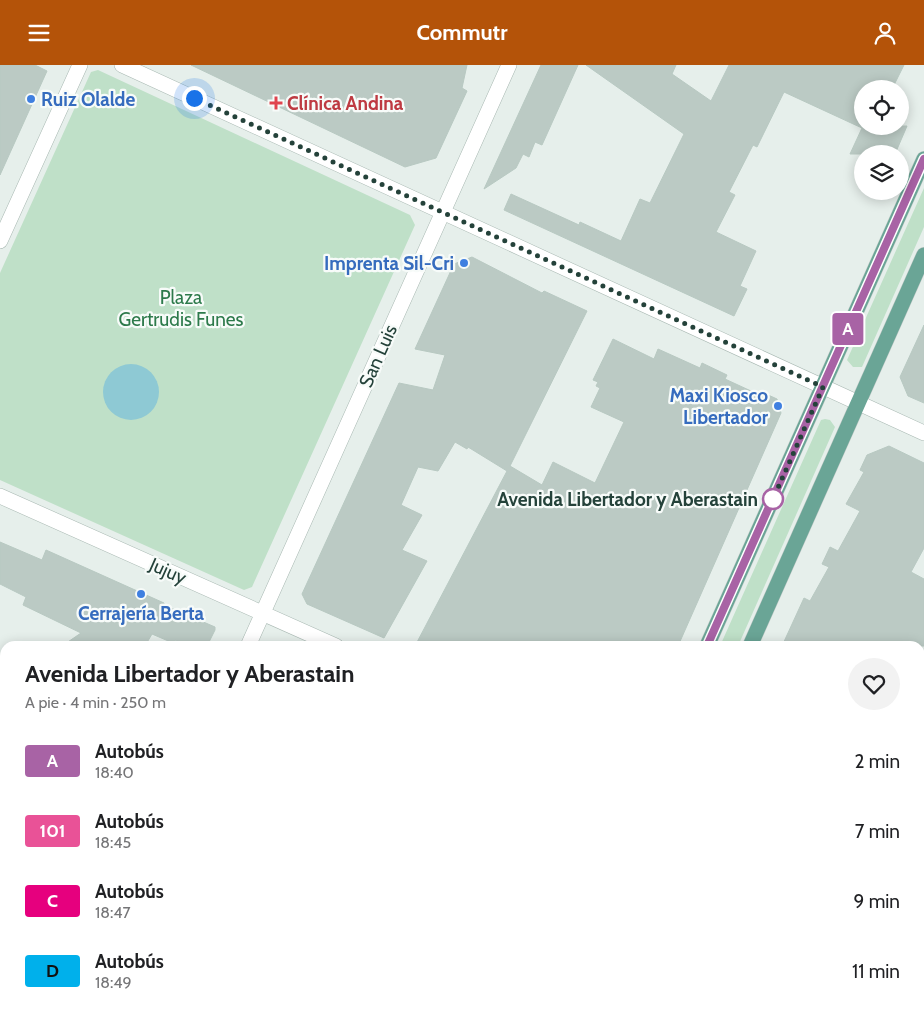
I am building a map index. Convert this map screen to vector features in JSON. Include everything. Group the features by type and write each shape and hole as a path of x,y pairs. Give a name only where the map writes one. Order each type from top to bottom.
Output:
{"main road":[{"path":"709,641 924,159"},
{"path":"752,641 924,255"}],"street":[{"path":"0,241 80,65"},
{"path":"122,65 924,433"},
{"name":"San Luis","path":"250,641 510,65"},
{"name":"Jujuy","path":"0,496 325,641"}],"green space":[{"name":"Plaza Gertrudis Funes","path":"98,70 410,215 415,225 252,587 244,590 0,480 0,273 91,72"},
{"path":"924,188 924,227 862,367 853,367 847,360"},
{"path":"821,420 830,420 835,427 740,641 722,641"}],"water":[{"path":"131,364 142,366 151,372 157,381 159,392 157,403 151,412 142,418 131,420 120,418 111,412 105,403 103,392 105,381 111,372 120,366"}],"building":[{"path":"0,65 35,65 47,71 0,175"},
{"path":"191,65 467,65 462,88 467,91 436,158 405,167"},
{"path":"541,65 578,65 542,145 535,142 529,157 523,154 516,168 484,189"},
{"path":"586,65 676,65 672,74 711,101 729,65 904,65 896,80 854,80 854,124 784,92 757,147 753,145 729,192 735,195 716,232 756,251 740,286 747,289 734,316 504,210 511,194 579,225 580,222 621,241 640,199 650,203 684,134"},
{"path":"859,135 903,135 899,145 854,145"},
{"path":"854,145 854,154 850,154"},
{"path":"472,257 542,293 544,291 587,311 510,466 542,485 553,462 595,483 624,422 591,407 600,388 596,386 598,382 593,380 613,339 654,359 658,349 700,368 702,363 727,375 725,379 764,397 766,394 777,399 781,413 680,641 418,641 507,471 468,447 467,449 455,442 438,471 418,467 401,505 422,515 402,550 427,561 384,638 307,604 302,594 399,383 433,390 445,355 415,349 454,264"},
{"path":"924,325 924,403 908,396 900,377"},
{"path":"889,446 924,463 924,548 911,572 924,579 924,641 784,641 804,598 810,601 829,567 822,564 830,547 838,551 860,511 846,504 864,472 860,470 867,455"},
{"path":"0,542 42,560 46,550 215,627 215,630 210,641 168,641 152,634 148,641 69,641 81,633 23,605 26,597 0,584"}],"bus line":[{"name":"A","path":"709,641 924,159"}],"place":[{"name":"Ruiz Olalde","path":"31,99"},
{"name":"Clínica Andina","path":"276,103"},
{"name":"Imprenta Sil-Cri","path":"464,263"},
{"name":"Maxi Kiosco Libertador","path":"778,406"},
{"name":"Avenida Libertador y Aberastain","path":"773,499"},
{"name":"Cerrajería Berta","path":"141,594"}],"route":[{"path":"194,98 823,387 773,499"}]}
